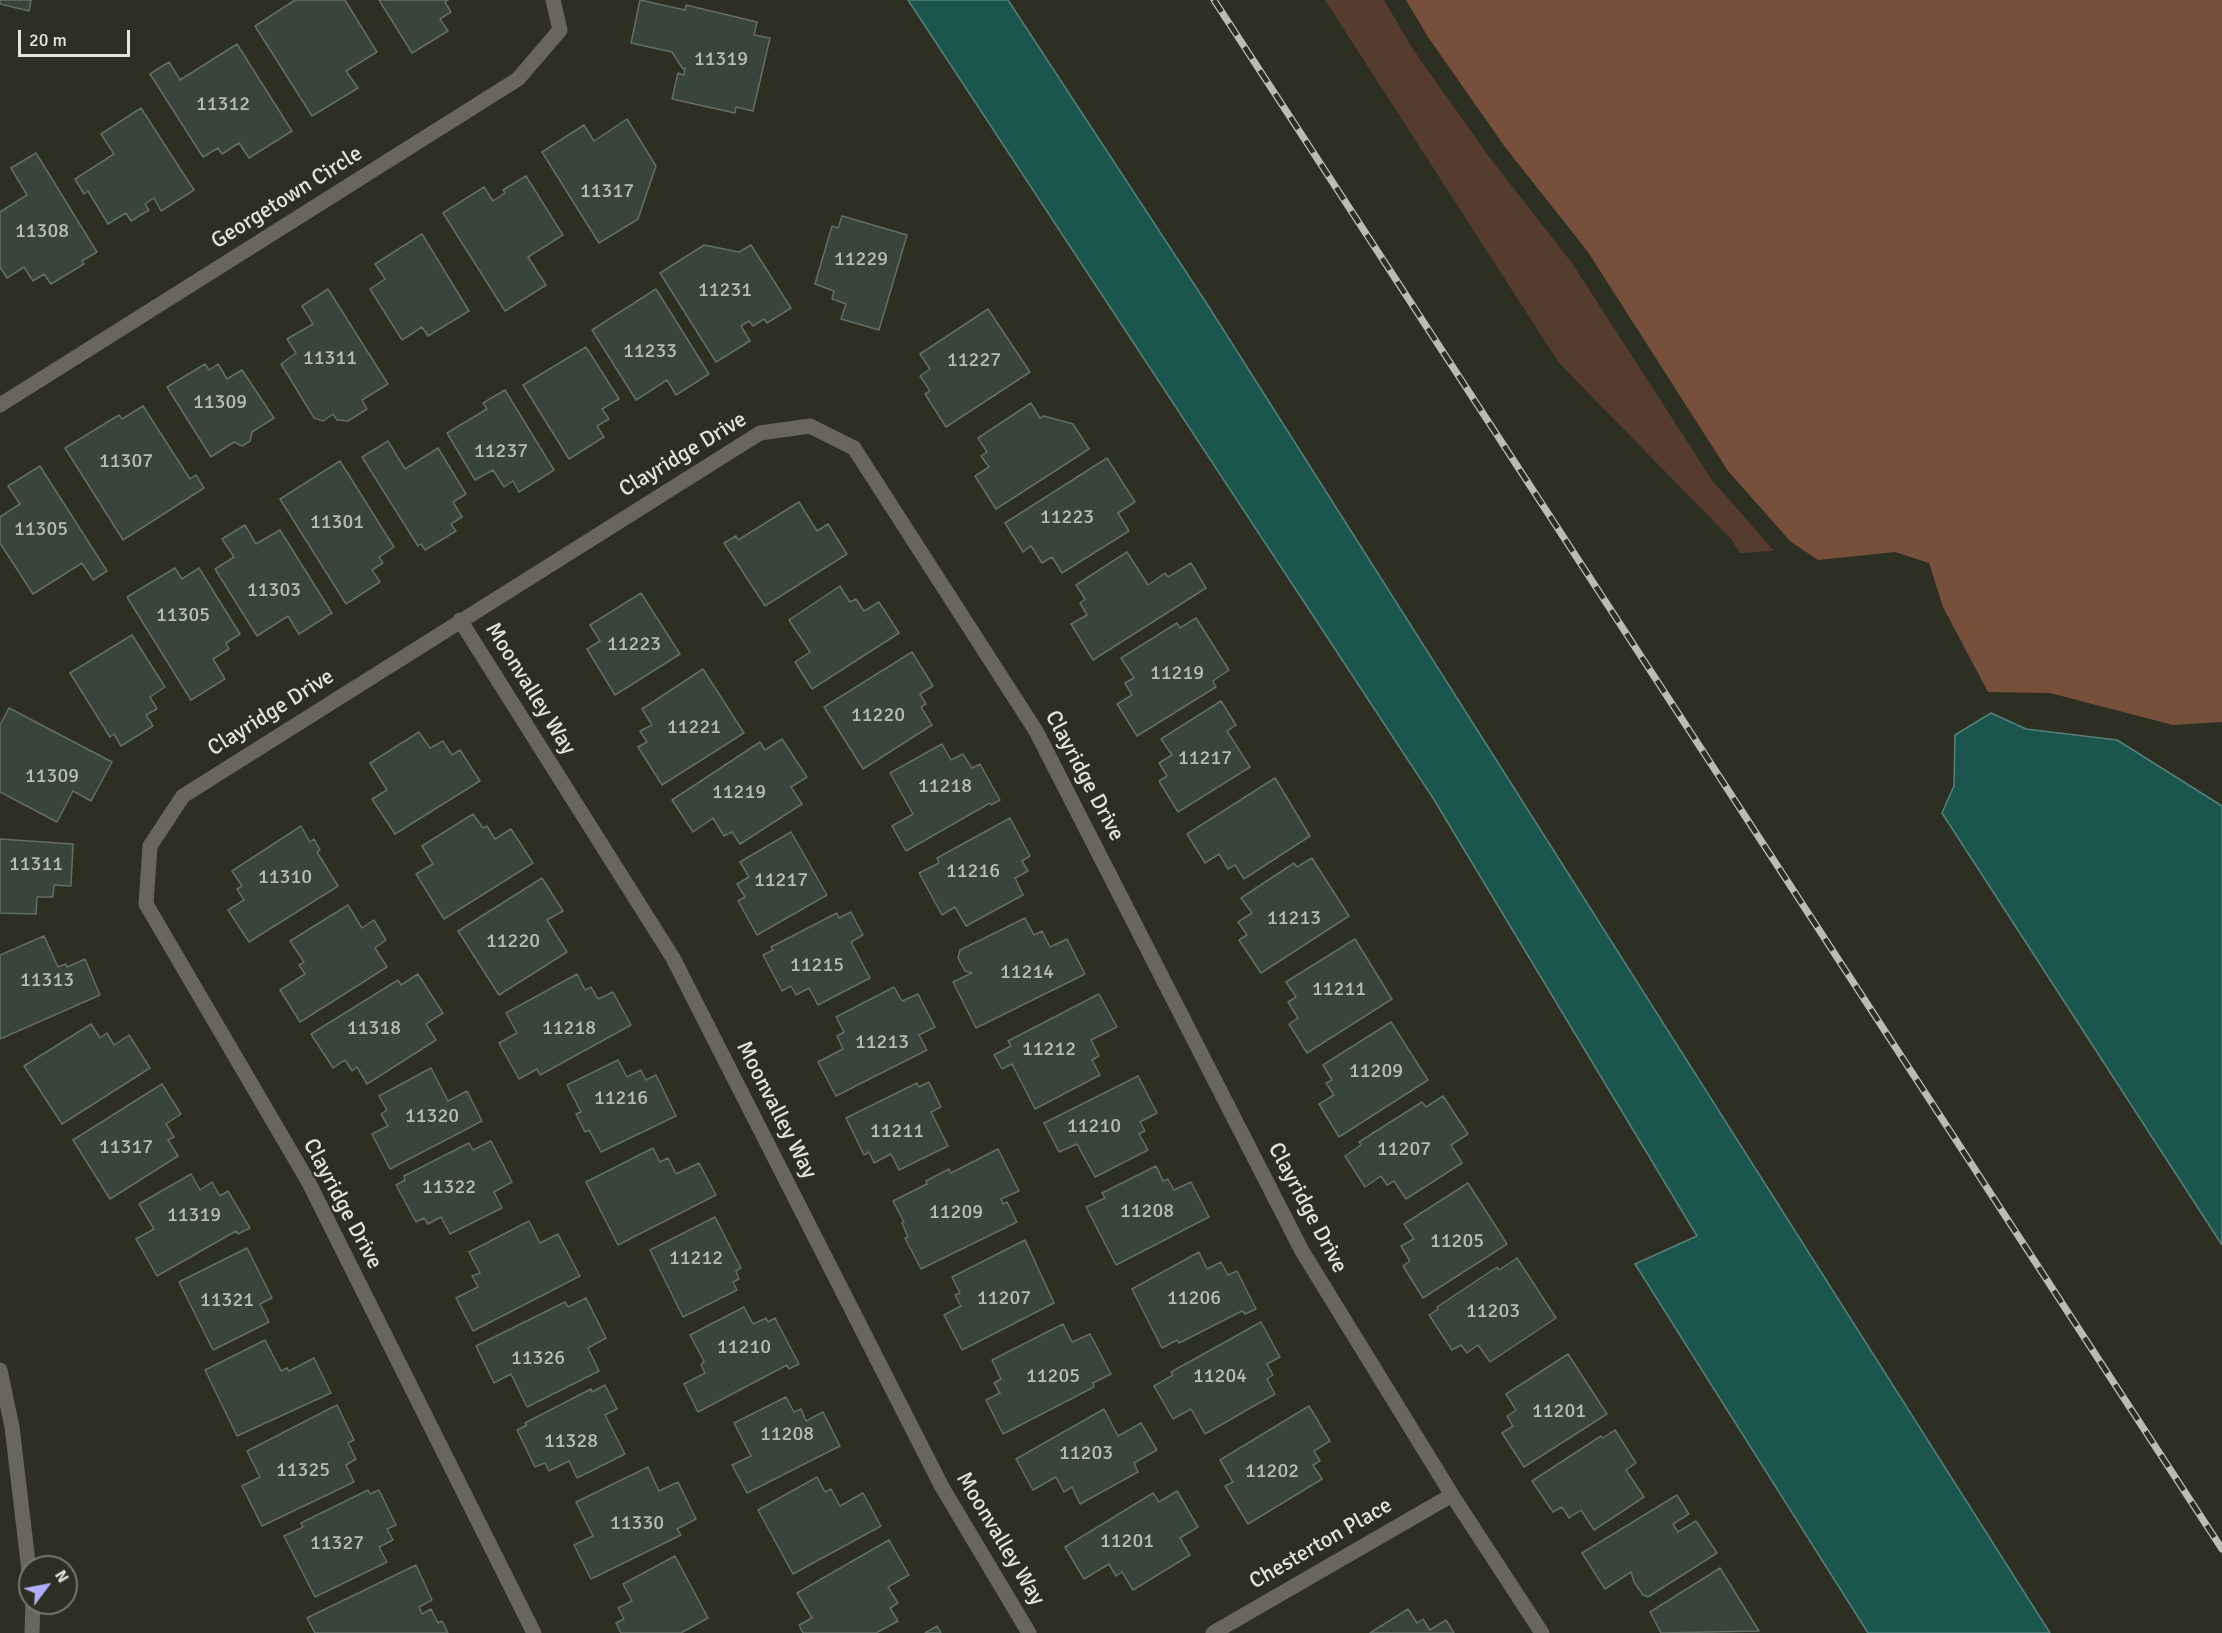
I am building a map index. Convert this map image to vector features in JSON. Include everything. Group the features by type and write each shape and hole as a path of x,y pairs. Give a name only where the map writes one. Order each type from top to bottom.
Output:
{"street":[{"name":"Georgetown Circle","path":"0,405 518,79 560,30 553,0"},
{"name":"Clayridge Drive","path":"534,1633 308,1182 146,904 150,846 183,796 760,433 810,426 854,448 1036,731 1302,1251 1452,1495 1542,1633"},
{"name":"Moonvalley Way","path":"460,620 673,958 942,1487 1029,1633"},
{"path":"0,1370 12,1427 27,1555"},
{"name":"Chesterton Place","path":"1213,1633 1452,1495"},
{"path":"32,1633 33,1615"}],"shaded area":[{"path":"1325,0 1384,0 1412,48 1490,158 1572,263 1712,480 1774,551 1740,553 1731,539 1559,363"},
{"path":"1406,0 2222,0 2222,722 2173,725 2050,693 1988,692 1943,607 1929,563 1895,552 1818,560 1790,541 1728,471 1588,252 1505,147 1428,37"}],"water":[{"path":"908,0 1008,0 1207,304 2050,1633 1868,1633 1635,1264 1697,1236 1433,798"},
{"path":"1991,713 2026,729 2117,740 2222,806 2222,1245 1942,813 1954,786 1955,735"}],"building":[{"path":"0,0 31,0 29,11 0,4"},
{"path":"295,0 345,0 377,52 346,71 358,88 312,116 255,26"},
{"path":"379,0 448,0 445,2 451,12 440,19 448,31 412,53"},
{"path":"640,0 685,10 686,5 757,22 754,35 770,38 753,111 736,107 735,113 672,99 678,73 684,75 685,68 683,69 672,52 631,43"},
{"path":"237,44 292,131 249,158 239,143 222,154 218,148 203,157 150,74 169,62 180,80"},
{"path":"141,108 194,190 161,211 154,198 145,204 149,210 131,221 126,213 108,224 88,191 84,194 75,179 114,154 101,134"},
{"path":"627,119 656,166 638,219 599,243 542,152 584,125 594,141"},
{"path":"36,153 97,252 82,261 84,264 51,284 44,274 33,281 24,267 7,278 0,267 0,212 27,195 11,168"},
{"path":"526,176 563,235 528,257 546,285 505,311 443,213 484,187 493,201 505,193 503,190"},
{"path":"842,216 907,235 879,330 841,319 846,304 832,299 834,291 815,284 832,226 838,228"},
{"path":"422,234 469,311 428,336 422,327 402,340 370,289 385,279 375,264"},
{"path":"704,245 739,252 751,245 791,308 767,323 764,319 753,326 749,321 741,326 750,341 716,362 660,273"},
{"path":"328,289 388,384 362,400 367,409 348,421 337,420 333,414 323,421 314,418 281,364 296,353 287,339 313,324 302,306"},
{"path":"656,289 709,374 676,395 667,380 636,400 592,330"},
{"path":"988,309 1030,372 946,427 925,394 930,391 920,376 930,369 920,354"},
{"path":"586,347 619,399 602,409 609,419 597,426 604,437 569,459 523,385"},
{"path":"205,364 209,370 218,364 227,379 242,370 274,418 252,432 250,441 242,446 234,442 211,457 167,387"},
{"path":"505,390 554,470 519,492 513,481 504,487 493,470 475,480 447,433 487,409 483,403"},
{"path":"1031,403 1040,418 1044,416 1073,424 1089,449 996,509 975,476 989,467 981,456 987,452 978,438"},
{"path":"143,406 190,479 196,475 204,488 123,540 65,448 119,415 122,419"},
{"path":"388,441 405,469 438,448 466,494 453,502 462,517 451,524 456,531 425,550 421,544 418,546 362,457"},
{"path":"1107,458 1135,502 1118,513 1129,531 1062,573 1052,557 1042,563 1031,546 1023,552 1005,523"},
{"path":"340,461 394,547 379,557 383,563 372,570 380,582 346,604 280,499"},
{"path":"40,466 107,571 93,580 82,563 33,594 0,543 0,517 20,504 8,486"},
{"path":"799,502 817,531 828,524 847,554 765,606 724,543 736,536 738,540"},
{"path":"245,525 256,544 280,530 332,613 299,634 288,616 257,636 215,569 234,557 222,539"},
{"path":"1127,552 1148,585 1165,573 1168,577 1191,563 1206,588 1093,660 1071,624 1087,615 1080,603 1085,599 1076,585"},
{"path":"175,568 182,579 199,568 240,634 226,643 229,649 213,659 225,679 191,700 127,597"},
{"path":"840,586 850,602 856,599 864,611 879,602 899,633 812,689 795,662 810,652 789,620"},
{"path":"641,593 680,654 615,695 587,649 600,641 590,625"},
{"path":"1196,618 1229,670 1213,681 1216,687 1137,736 1117,704 1132,695 1125,683 1134,678 1121,658 1177,623 1180,628"},
{"path":"132,635 165,687 150,697 157,709 146,715 153,726 121,746 114,734 110,737 70,673"},
{"path":"912,652 933,686 920,694 926,704 921,707 932,725 863,769 824,707"},
{"path":"703,669 744,733 662,785 638,747 647,742 640,731 652,725 642,709"},
{"path":"1221,701 1236,725 1227,731 1250,767 1178,812 1159,781 1167,776 1159,763 1172,755 1161,739"},
{"path":"9,708 112,762 91,801 73,791 57,822 0,792 0,725"},
{"path":"419,732 430,748 443,741 452,755 460,750 480,781 395,834 372,799 387,790 370,763"},
{"path":"782,739 807,777 791,787 802,804 740,844 732,832 724,836 713,818 693,832 672,800 760,742 765,750"},
{"path":"942,744 951,760 963,754 972,768 980,764 1000,800 991,805 990,803 906,851 892,826 913,814 890,773"},
{"path":"1275,778 1310,836 1244,879 1235,865 1228,869 1219,854 1205,863 1187,834"},
{"path":"473,814 483,828 487,826 495,839 511,829 533,863 444,919 416,874 433,864 422,846"},
{"path":"1010,818 1030,856 1022,861 1028,871 1015,878 1023,895 966,926 955,907 942,915 919,873 939,863 937,858"},
{"path":"301,826 310,842 314,839 320,850 317,852 338,886 249,942 228,910 244,900 237,889 242,886 232,871"},
{"path":"791,832 827,895 757,935 738,901 745,897 737,884 749,877 740,862"},
{"path":"0,839 73,844 71,886 54,885 53,897 37,897 36,914 0,913"},
{"path":"1312,858 1349,916 1261,973 1239,940 1247,935 1238,922 1252,913 1241,898 1294,863 1297,867"},
{"path":"542,878 563,911 547,920 567,952 499,995 458,931"},
{"path":"348,905 362,928 374,920 386,940 375,948 387,967 300,1022 280,990 305,974 299,965 304,962 290,941"},
{"path":"851,912 863,935 851,942 870,978 818,1005 809,988 796,995 791,986 782,991 763,955 773,950 771,947 837,913 839,918"},
{"path":"1025,918 1034,935 1042,931 1050,947 1067,939 1085,974 976,1028 953,982 972,973 965,971 958,958 960,950"},
{"path":"44,936 58,967 66,964 67,967 85,959 100,995 0,1039 0,955"},
{"path":"1355,939 1392,999 1307,1053 1289,1024 1298,1018 1288,1002 1296,997 1286,982"},
{"path":"418,974 443,1013 426,1024 436,1040 367,1084 357,1067 352,1071 345,1060 333,1068 311,1034 398,980 401,985"},
{"path":"577,974 585,990 591,987 598,999 613,992 631,1025 540,1075 537,1069 519,1079 499,1043 517,1033 506,1013"},
{"path":"894,987 902,1001 918,994 935,1027 919,1035 927,1050 836,1096 818,1062 843,1049 837,1036 844,1032 836,1017"},
{"path":"1099,994 1117,1027 1091,1040 1099,1056 1092,1060 1100,1075 1035,1109 1012,1064 1002,1069 994,1055 1011,1046 1008,1041"},
{"path":"1391,1022 1428,1080 1339,1137 1319,1104 1334,1095 1326,1083 1332,1080 1323,1065"},
{"path":"91,1024 100,1038 107,1033 114,1045 129,1035 150,1068 62,1124 24,1066"},
{"path":"618,1060 627,1077 641,1070 646,1080 656,1075 676,1116 601,1152 589,1130 585,1132 576,1114 581,1112 567,1085"},
{"path":"431,1068 448,1101 467,1091 482,1121 390,1169 372,1134 388,1126 381,1114 387,1110 379,1096"},
{"path":"1138,1076 1157,1113 1140,1122 1145,1131 1139,1134 1148,1150 1095,1177 1077,1144 1059,1152 1044,1123"},
{"path":"929,1082 941,1107 931,1112 948,1146 899,1170 891,1154 874,1163 869,1152 864,1155 846,1118 917,1083 919,1087"},
{"path":"162,1084 181,1114 166,1124 174,1137 168,1140 178,1156 110,1199 73,1140"},
{"path":"1443,1096 1468,1134 1451,1145 1462,1163 1406,1199 1394,1181 1387,1185 1381,1176 1365,1187 1345,1156 1361,1145 1359,1142 1422,1102 1426,1107"},
{"path":"491,1141 512,1182 494,1192 502,1208 450,1234 441,1217 428,1224 424,1218 416,1222 396,1185 405,1180 404,1176 469,1143 473,1150"},
{"path":"653,1148 660,1162 668,1158 676,1174 699,1163 716,1195 618,1245 586,1182"},
{"path":"998,1149 1019,1191 1001,1199 1003,1204 1007,1202 1017,1222 921,1269 905,1238 908,1237 902,1223 904,1222 893,1201 927,1184 926,1181 949,1169 951,1173"},
{"path":"1156,1166 1163,1181 1168,1179 1174,1190 1191,1182 1209,1217 1116,1265 1086,1207 1105,1198 1102,1193"},
{"path":"191,1174 200,1190 212,1182 220,1196 228,1191 250,1228 238,1234 236,1231 157,1276 136,1239 154,1229 139,1204"},
{"path":"1468,1183 1507,1244 1423,1298 1403,1266 1410,1261 1401,1246 1414,1239 1404,1224"},
{"path":"715,1217 741,1268 736,1271 739,1279 733,1282 737,1290 683,1317 650,1250"},
{"path":"529,1221 540,1243 558,1234 580,1276 473,1331 456,1298 478,1287 472,1276 480,1273 469,1252"},
{"path":"1025,1240 1054,1303 962,1350 944,1315 961,1306 955,1295 960,1293 952,1277"},
{"path":"247,1248 272,1298 260,1304 269,1322 213,1350 179,1282"},
{"path":"1199,1252 1207,1269 1221,1262 1228,1275 1237,1271 1256,1309 1245,1314 1242,1311 1179,1343 1177,1340 1162,1348 1132,1289"},
{"path":"1517,1258 1556,1318 1490,1362 1478,1345 1467,1353 1461,1345 1452,1350 1429,1315 1438,1309 1437,1307 1497,1267 1499,1270"},
{"path":"586,1298 606,1338 588,1348 599,1371 527,1407 511,1374 494,1383 476,1346 565,1302 568,1307"},
{"path":"744,1307 753,1324 766,1318 768,1322 775,1318 799,1364 789,1369 787,1365 698,1412 684,1384 705,1373 701,1365 704,1361 690,1335"},
{"path":"1261,1322 1280,1357 1267,1364 1273,1375 1267,1379 1275,1394 1205,1434 1191,1409 1173,1419 1154,1386 1173,1375 1171,1372"},
{"path":"1063,1324 1072,1342 1090,1334 1111,1374 1093,1383 1094,1387 1003,1434 986,1400 1000,1393 994,1383 1001,1379 992,1360"},
{"path":"265,1340 281,1371 287,1368 289,1371 314,1358 331,1393 237,1436 205,1370"},
{"path":"1568,1354 1607,1414 1524,1467 1502,1433 1513,1426 1507,1416 1516,1410 1506,1394"},
{"path":"605,1385 617,1409 605,1415 625,1454 577,1478 569,1461 549,1471 545,1463 535,1467 517,1430 527,1425 525,1423 591,1389 592,1392"},
{"path":"786,1397 794,1412 801,1409 806,1421 823,1412 840,1446 747,1493 732,1465 751,1456 734,1423"},
{"path":"337,1405 354,1440 348,1443 356,1459 346,1465 354,1482 262,1526 242,1486 260,1477 247,1451"},
{"path":"1309,1406 1330,1441 1314,1451 1320,1461 1313,1465 1322,1479 1248,1524 1225,1486 1233,1482 1220,1460"},
{"path":"1104,1409 1118,1436 1141,1423 1157,1450 1134,1463 1138,1472 1080,1504 1072,1487 1064,1492 1056,1477 1033,1490 1016,1459"},
{"path":"1615,1430 1636,1463 1626,1470 1644,1497 1594,1530 1581,1510 1569,1518 1562,1507 1553,1512 1532,1481 1601,1436 1603,1438"},
{"path":"648,1467 659,1491 678,1482 696,1519 677,1529 681,1535 591,1579 574,1545 593,1536 576,1502"},
{"path":"817,1477 825,1492 831,1489 840,1506 863,1493 881,1526 793,1574 758,1510"},
{"path":"368,1490 370,1494 379,1490 396,1525 387,1529 393,1540 379,1547 387,1562 315,1597 284,1536 303,1527 301,1523"},
{"path":"1177,1491 1198,1527 1180,1538 1190,1555 1133,1590 1122,1572 1116,1576 1109,1564 1084,1579 1065,1547 1153,1493 1159,1502"},
{"path":"1677,1495 1689,1514 1673,1524 1678,1532 1696,1521 1717,1553 1648,1597 1643,1595 1634,1582 1631,1572 1605,1589 1582,1553"},
{"path":"889,1540 909,1575 888,1587 898,1603 890,1608 898,1621 876,1633 803,1633 799,1625 812,1618 797,1593"},
{"path":"675,1556 708,1618 681,1633 621,1633 616,1623 624,1619 618,1608 632,1601 623,1584"},
{"path":"416,1565 432,1600 419,1607 422,1614 431,1609 438,1623 442,1621 448,1633 315,1633 307,1618"},
{"path":"1720,1568 1759,1631 1661,1633 1650,1612"},
{"path":"1408,1609 1417,1623 1423,1619 1430,1630 1446,1620 1454,1633 1370,1633"},
{"path":"937,1626 941,1633 925,1633"}],"railway":[{"path":"1214,0 2222,1549"}]}
